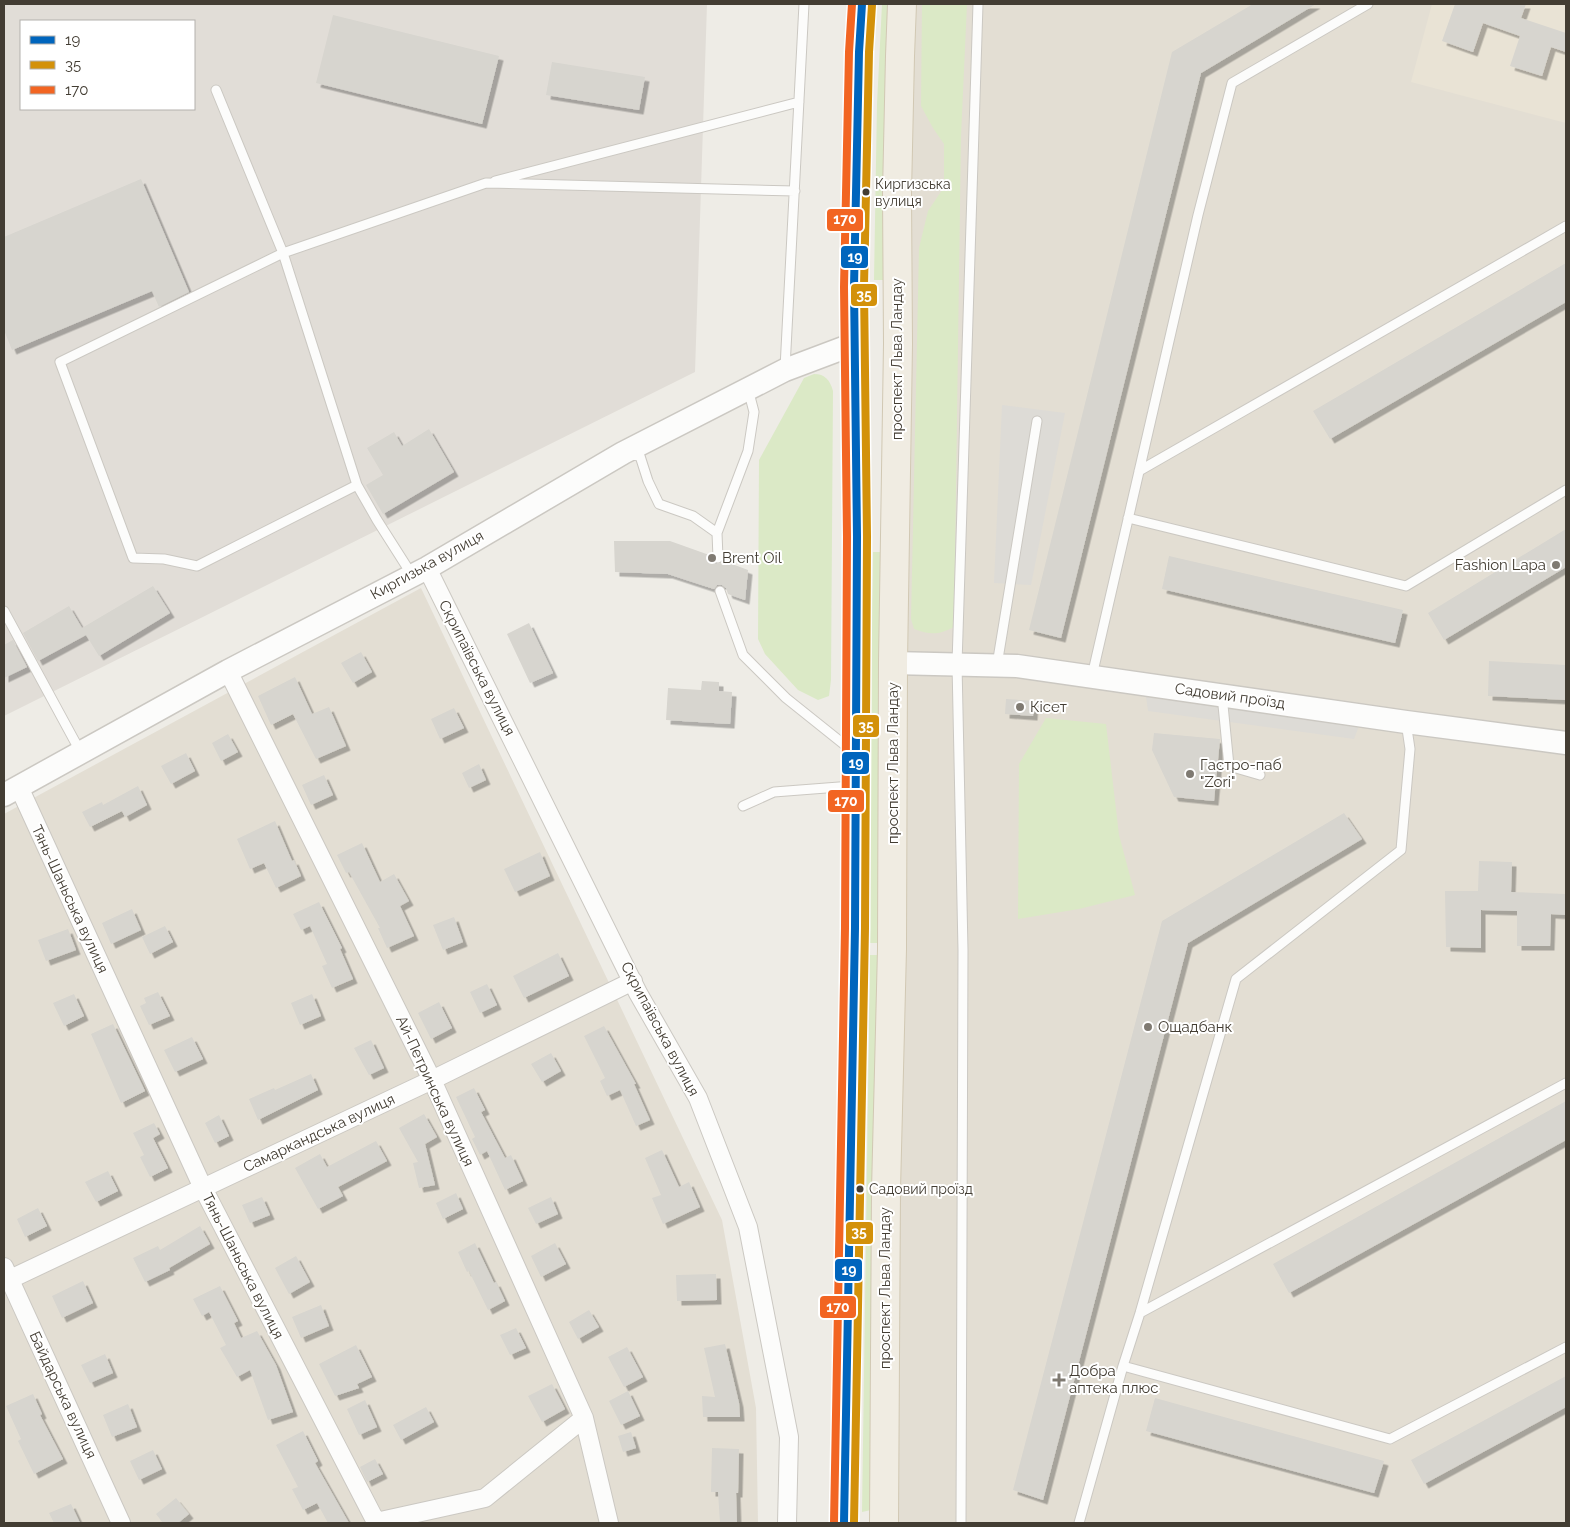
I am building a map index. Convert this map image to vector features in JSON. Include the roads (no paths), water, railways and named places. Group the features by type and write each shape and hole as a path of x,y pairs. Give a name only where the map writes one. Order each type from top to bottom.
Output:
{"main road":[{"path":"844,1523 856,928 854,344 857,127 862,4"},
{"name":"проспект Льва Ландау","path":"884,1523 886,1190 892,949 893,663 898,344 897,193 902,4"},
{"path":"854,344 898,344"},
{"path":"856,536 895,535"}],"street":[{"name":"Киргизька вулиця","path":"11,791 228,671 420,571 623,454 785,370 854,344"},
{"name":"Скрипаївська вулиця","path":"420,571 633,980 698,1098 748,1227 789,1437 787,1523"},
{"name":"Садовий проїзд","path":"893,663 1017,666 1566,743"},
{"name":"Ай-Петринська вулиця","path":"228,671 432,1080 584,1418 610,1523"},
{"name":"Тянь-Шаньська вулиця","path":"11,791 203,1188 376,1522 485,1498 584,1418"},
{"name":"Самаркандська вулиця","path":"6,1276 203,1188 432,1080 633,980"},
{"name":"Байдарська вулиця","path":"6,1276 121,1523"}],"lane":[{"path":"785,370 804,4"},
{"path":"961,1523 963,950 957,664 978,4"},
{"path":"1092,676 1198,215 1232,83 1368,4"},
{"path":"216,90 283,253 357,485 376,520 420,571"},
{"path":"357,485 197,566 164,559 134,558 60,362 283,253 486,183 798,102"},
{"path":"486,183 795,191"},
{"path":"1139,471 1566,226"},
{"path":"718,558 717,533 748,451 754,412 748,388"},
{"path":"996,665 1037,421"},
{"path":"623,454 640,456 648,481 660,504 693,516 717,533"},
{"path":"1128,518 1406,586 1566,490"},
{"path":"720,591 744,655 786,698 856,754"},
{"path":"4,611 80,753"},
{"path":"1222,695 1229,766 1260,775"},
{"path":"1079,1523 1236,979 1401,850 1410,749 1406,722"},
{"path":"743,806 774,792 855,785"},
{"path":"1140,1314 1566,1083"},
{"path":"1123,1366 1390,1439 1566,1347"}],"place":[{"name":"Киргизська вулиця","path":"866,192"},
{"name":"Brent Oil","path":"712,558"},
{"name":"Fashion Lapa","path":"1556,565"},
{"name":"Кісет","path":"1020,707"},
{"name":"Гастро-паб \"Zori\"","path":"1190,774"},
{"name":"Ощадбанк","path":"1148,1027"},
{"name":"Садовий проїзд","path":"860,1189"},
{"name":"Добра аптека плюс","path":"1059,1380"}]}
